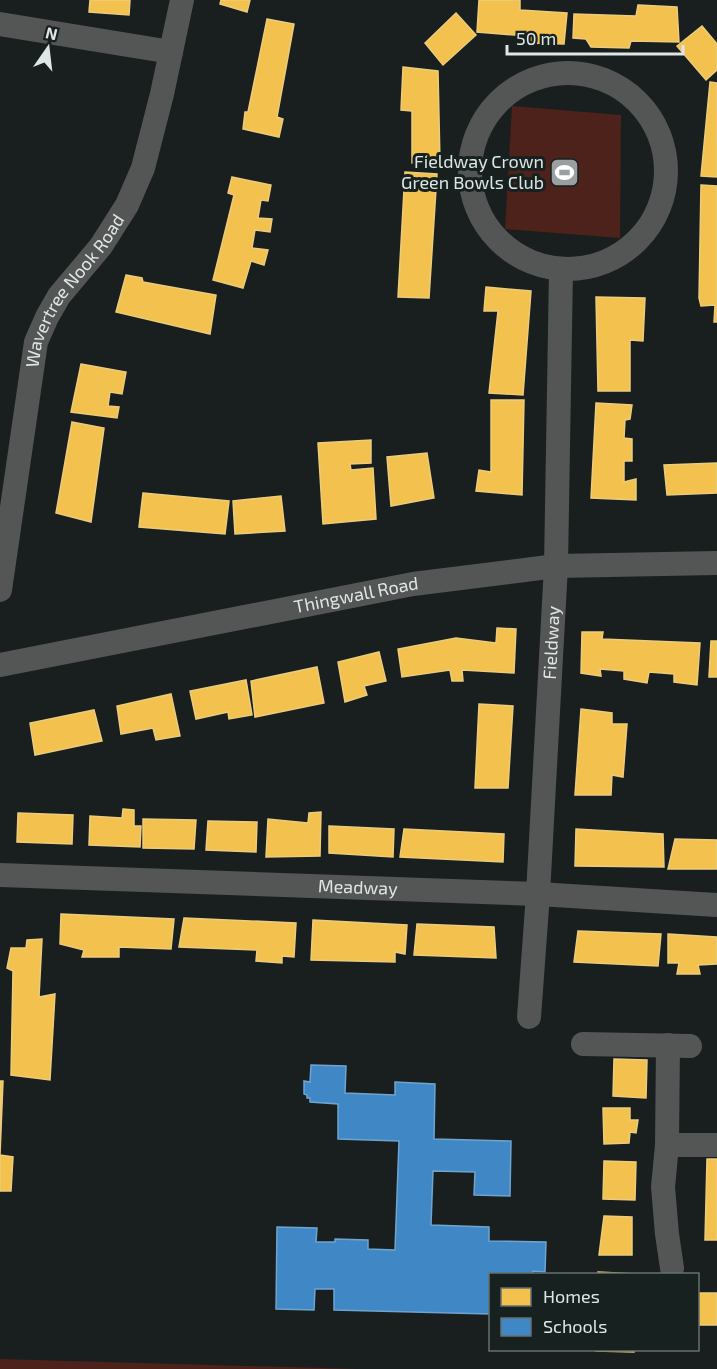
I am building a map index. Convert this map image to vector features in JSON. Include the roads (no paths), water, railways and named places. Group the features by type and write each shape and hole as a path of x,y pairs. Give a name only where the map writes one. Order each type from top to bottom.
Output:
{"street":[{"name":"Wavertree Nook Road","path":"0,590 36,342 59,296 101,246 127,205 143,168 182,0"},
{"path":"0,24 171,52"},
{"path":"568,73 599,78 627,93 635,100 649,115 663,144 666,175 660,206 645,233 621,254 592,266 561,270 528,261 500,243 493,234 480,216 470,184 471,151 484,119 506,94 535,78 568,73"},
{"name":"Fieldway","path":"529,1017 556,566 561,270"},
{"name":"Thingwall Road","path":"0,665 413,584 556,566 717,563"},
{"name":"Meadway","path":"0,875 538,894 717,906"},
{"path":"583,1044 679,1046 663,1186 667,1234 674,1271"},
{"path":"667,1145 717,1145"}],"place":[{"name":"Fieldway Crown Green Bowls Club","path":"565,172"}]}
